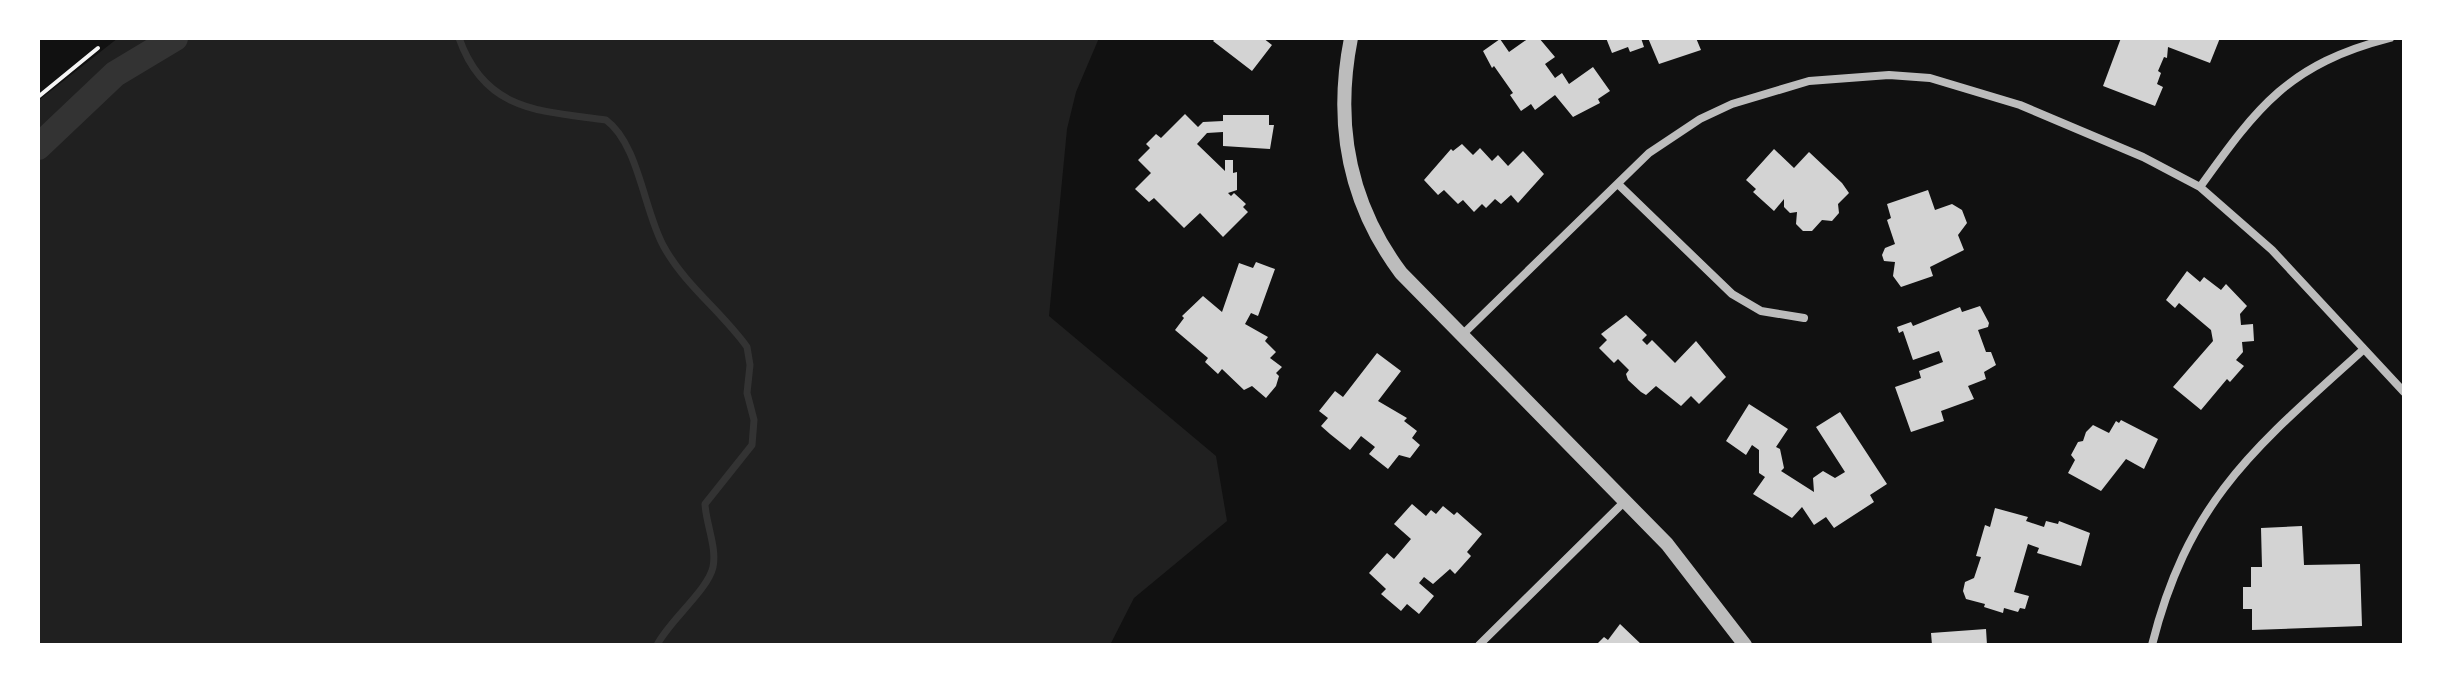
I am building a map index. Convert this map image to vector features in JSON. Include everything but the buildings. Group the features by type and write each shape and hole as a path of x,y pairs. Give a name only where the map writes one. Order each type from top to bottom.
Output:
{"street":[{"path":"1351,38 1343,106 1344,135 1353,182 1383,249 1461,336 1686,565 1745,645"},
{"path":"2200,187 2241,129 2274,93 2325,60 2390,38"},
{"path":"1461,336 1670,137 1732,104 1809,81 1889,75 1930,78 2020,105 2143,157 2200,187 2272,250 2404,392"},
{"path":"1618,184 1732,294 1761,311 1804,318"},
{"path":"2152,645 2178,563 2208,507 2253,450 2364,349"},
{"path":"1479,645 1624,502"}],"path":[{"path":"38,97 98,48"}],"shaded area":[{"path":"118,38 1099,38 1076,92 1067,129 1049,316 1216,456 1227,521 1134,598 1110,645 38,645 38,101"}],"waterway":[{"path":"38,147 115,74 175,38"},
{"path":"459,38 470,62 484,81 500,94 538,110 606,120 617,131 634,162 664,247 682,274 747,347 750,365 747,393 754,420 752,445 705,504 714,552 710,576 657,645"}]}
